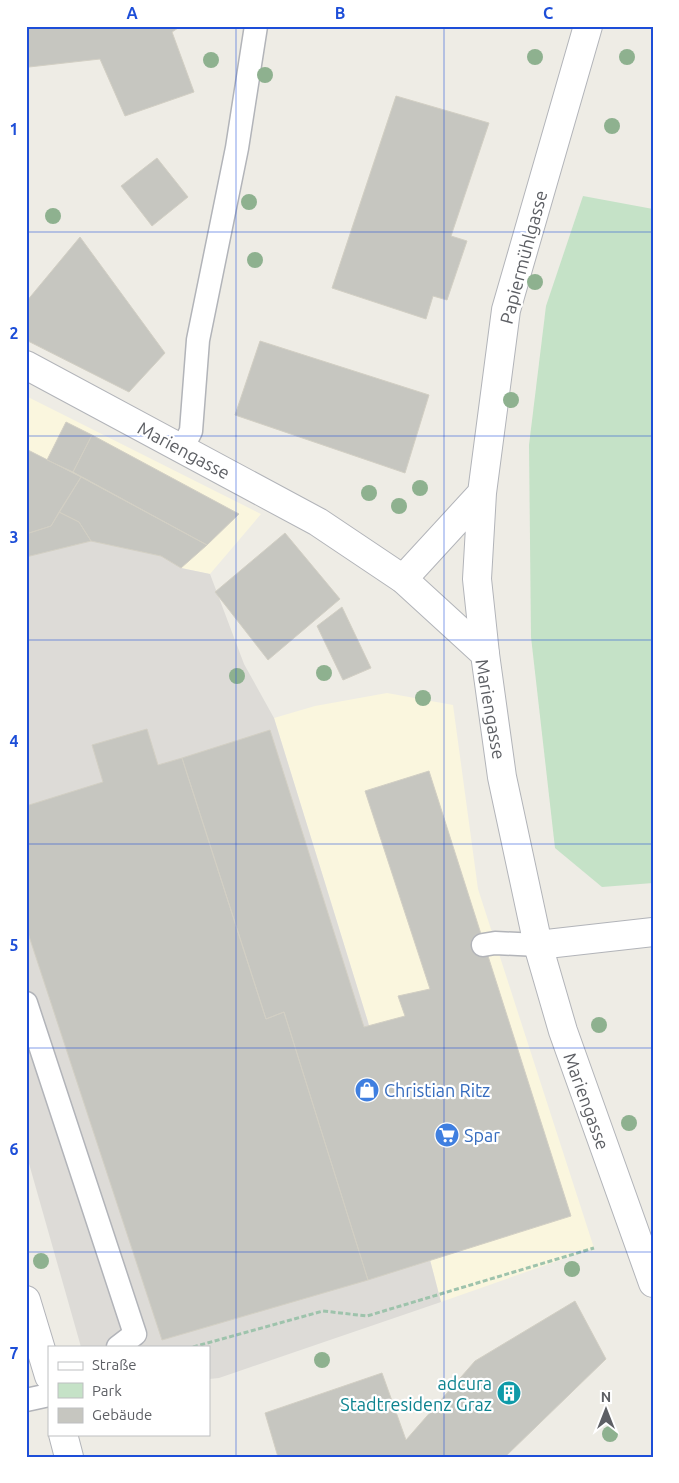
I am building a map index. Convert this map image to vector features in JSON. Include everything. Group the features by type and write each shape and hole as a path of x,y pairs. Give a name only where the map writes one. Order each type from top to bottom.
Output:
{"street":[{"name":"Papiermühlgasse","path":"485,654 477,579 482,493 506,310 588,26"},
{"name":"Mariengasse","path":"26,365 318,522 403,578 485,654 502,777 538,945 563,1031 653,1283"},
{"path":"403,578 482,493"},
{"path":"538,945 653,932"},
{"path":"26,1300 48,1373"},
{"path":"64,1436 69,1457"}],"lane":[{"path":"182,449 191,431 198,340 237,148 256,26"},
{"path":"483,945 495,943 538,945"},
{"path":"26,1003 135,1334 119,1346"},
{"path":"26,1400 48,1395"}],"path":[{"path":"197,1346 323,1312 367,1316 594,1248"}],"shaded area":[{"path":"26,396 261,514 210,574 181,568 50,550 26,557"},
{"path":"91,541 161,556 181,568 210,574 244,664 274,718 368,1022 441,1302 219,1378 210,1379 210,1346 81,1346 26,1153 26,557"},
{"path":"387,693 453,705 478,889 594,1248 441,1302 368,1022 274,718 315,706"}],"green space":[{"path":"583,196 653,209 653,883 602,887 555,848 531,637 529,445 546,306"}],"building":[{"path":"26,26 181,26 172,32 194,92 125,116 100,59 29,67"},
{"path":"396,96 489,123 451,236 467,241 447,300 433,296 426,319 332,288"},
{"path":"157,158 188,197 152,226 121,186"},
{"path":"80,237 165,353 129,392 26,340 26,302"},
{"path":"260,341 429,395 405,473 235,415"},
{"path":"66,422 92,435 73,472 47,460"},
{"path":"92,435 239,514 207,545 73,472"},
{"path":"26,449 81,477 51,526 26,534"},
{"path":"81,477 207,545 181,568 161,556 91,541 79,522 59,512"},
{"path":"59,512 79,522 91,541 26,557 26,534 51,526"},
{"path":"285,533 340,599 268,660 215,592"},
{"path":"342,607 371,668 343,680 317,626"},
{"path":"147,729 158,765 182,758 266,1019 284,1012 368,1280 162,1340 26,927 26,806 103,782 92,745"},
{"path":"270,730 364,1027 405,1016 398,996 430,989 365,791 429,771 571,1216 368,1280 284,1012 266,1019 182,758"},
{"name":"adcura Stadtresidenz Graz","path":"575,1301 606,1359 505,1457 278,1457 265,1413 382,1373 406,1440 475,1361"}],"place":[{"name":"Christian Ritz","path":"367,1090"},
{"name":"Spar","path":"447,1135"},
{"name":"adcura Stadtresidenz Graz","path":"509,1393"}]}
